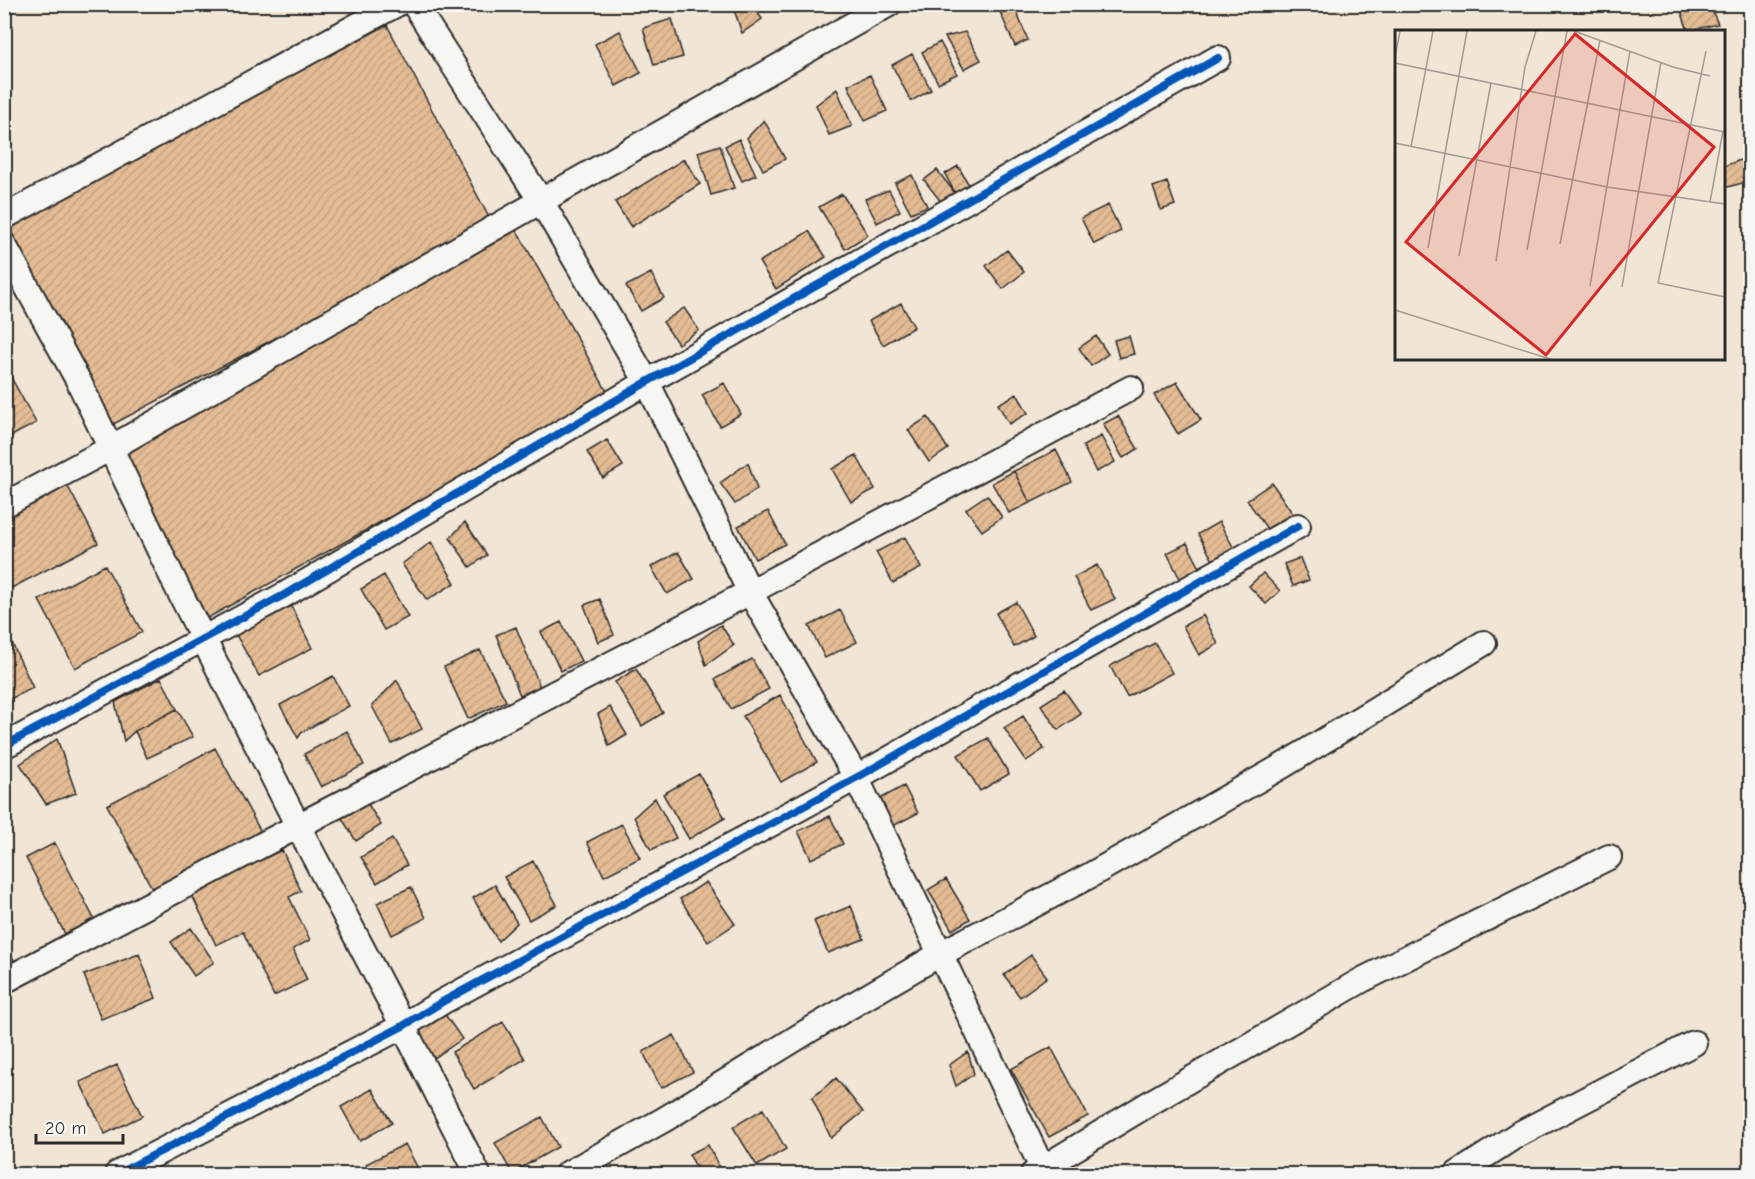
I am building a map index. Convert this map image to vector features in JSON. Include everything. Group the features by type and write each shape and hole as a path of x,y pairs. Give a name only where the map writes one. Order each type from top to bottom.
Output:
{"street":[{"path":"4,217 397,4"},
{"path":"414,4 541,201 647,382 750,592 856,777 1040,1173 1155,1100 1362,981 1609,857"},
{"path":"4,506 111,448 889,4"},
{"path":"4,746 284,595 647,382 1218,58"},
{"path":"4,245 79,382 176,585 478,1174"},
{"path":"4,981 750,592 1131,388"},
{"path":"117,1174 403,1026 442,1002 856,777 1298,526"},
{"path":"567,1174 665,1119 808,1030 940,954 1089,876 1274,771 1484,643"},
{"path":"1457,1174 1517,1135 1694,1043"}],"building":[{"path":"732,4 752,4 762,19 742,33"},
{"path":"1679,4 1709,4 1718,24 1688,30"},
{"path":"1014,6 1028,40 1015,46 1000,12"},
{"path":"672,19 683,57 654,65 643,28"},
{"path":"387,25 492,223 106,428 4,236 4,227"},
{"path":"620,31 641,73 616,86 595,44"},
{"path":"965,32 981,60 964,69 945,37"},
{"path":"940,42 957,74 938,83 922,52"},
{"path":"912,54 931,90 911,101 892,65"},
{"path":"870,75 887,111 865,121 848,85"},
{"path":"837,89 852,126 829,135 816,105"},
{"path":"764,120 785,159 763,170 747,138"},
{"path":"739,139 756,175 742,181 725,146"},
{"path":"720,145 734,188 711,195 698,152"},
{"path":"684,159 700,184 631,227 615,202"},
{"path":"1743,159 1750,172 1750,181 1725,188 1725,166"},
{"path":"958,166 969,185 955,193 945,174"},
{"path":"937,170 955,193 942,203 924,180"},
{"path":"912,175 927,206 911,213 895,183"},
{"path":"1167,182 1175,205 1161,210 1153,187"},
{"path":"889,190 900,211 877,223 865,199"},
{"path":"842,194 868,235 845,249 819,207"},
{"path":"1108,205 1121,231 1094,244 1081,218"},
{"path":"516,229 609,395 204,620 118,451"},
{"path":"809,231 826,257 776,289 759,262"},
{"path":"1007,250 1024,272 1003,289 986,266"},
{"path":"651,273 664,298 641,311 626,286"},
{"path":"901,303 914,327 883,345 869,321"},
{"path":"684,308 699,330 678,344 663,322"},
{"path":"1096,336 1108,354 1091,366 1079,348"},
{"path":"1129,336 1134,354 1119,358 1114,340"},
{"path":"7,370 36,423 4,440 4,372"},
{"path":"1177,382 1201,420 1178,434 1154,395"},
{"path":"724,383 741,414 720,426 702,395"},
{"path":"1017,394 1028,413 1009,424 998,404"},
{"path":"1118,416 1138,449 1123,458 1103,424"},
{"path":"928,417 948,449 929,462 908,430"},
{"path":"1101,436 1115,462 1096,472 1083,446"},
{"path":"607,440 623,466 603,478 587,452"},
{"path":"1056,450 1072,482 1030,503 1014,471"},
{"path":"856,455 875,489 851,502 832,469"},
{"path":"748,463 757,489 735,504 720,483"},
{"path":"1014,471 1030,503 1009,513 992,483"},
{"path":"66,483 98,543 4,592 4,515"},
{"path":"1272,483 1299,523 1274,539 1247,500"},
{"path":"987,495 1002,517 982,531 966,509"},
{"path":"768,511 785,544 755,559 738,526"},
{"path":"465,522 487,555 470,567 450,538"},
{"path":"1219,522 1239,557 1218,569 1198,534"},
{"path":"905,537 921,568 893,583 876,552"},
{"path":"431,542 455,583 427,600 402,564"},
{"path":"1187,543 1203,574 1183,585 1167,553"},
{"path":"678,552 694,579 667,594 651,567"},
{"path":"1300,558 1309,580 1293,586 1284,564"},
{"path":"105,565 142,632 75,668 39,600"},
{"path":"1097,565 1115,599 1091,610 1074,577"},
{"path":"1263,573 1280,591 1266,604 1249,586"},
{"path":"384,575 408,617 384,630 361,589"},
{"path":"600,599 614,635 598,642 584,605"},
{"path":"289,602 312,648 259,676 234,631"},
{"path":"1016,602 1034,636 1014,647 996,613"},
{"path":"840,610 857,642 825,658 809,626"},
{"path":"1203,615 1218,644 1199,655 1183,626"},
{"path":"561,622 581,661 561,671 541,632"},
{"path":"721,625 734,645 706,665 698,641"},
{"path":"516,627 540,687 520,695 496,635"},
{"path":"11,641 33,688 6,701 4,645"},
{"path":"1155,643 1172,673 1127,697 1110,666"},
{"path":"480,650 506,701 468,719 444,667"},
{"path":"752,659 769,689 731,709 715,679"},
{"path":"636,669 663,713 642,726 615,682"},
{"path":"333,676 349,706 302,732 298,738 280,705"},
{"path":"161,678 177,709 135,731 124,741 115,702"},
{"path":"397,680 422,729 392,744 372,706"},
{"path":"1064,690 1081,714 1058,730 1041,705"},
{"path":"780,695 817,762 781,782 743,716"},
{"path":"610,707 627,735 609,746 598,714"},
{"path":"177,709 193,737 147,758 135,731"},
{"path":"1023,716 1044,749 1026,761 1004,728"},
{"path":"347,731 364,765 321,787 304,754"},
{"path":"988,738 1009,774 980,791 958,755"},
{"path":"57,739 76,793 46,804 20,764"},
{"path":"215,748 261,832 153,890 107,805"},
{"path":"699,774 725,818 689,839 663,794"},
{"path":"904,786 918,813 889,828 876,801"},
{"path":"655,798 676,838 651,850 634,817"},
{"path":"366,801 381,825 356,841 341,817"},
{"path":"830,816 843,844 811,859 798,831"},
{"path":"622,824 640,858 604,876 587,842"},
{"path":"392,839 407,865 377,883 361,857"},
{"path":"55,843 94,919 65,934 26,858"},
{"path":"282,850 301,891 289,897 310,940 293,949 307,980 274,996 243,932 216,945 191,893"},
{"path":"533,861 557,905 529,920 504,877"},
{"path":"946,879 970,919 952,930 928,890"},
{"path":"706,882 735,924 708,942 680,899"},
{"path":"495,885 517,923 498,941 473,898"},
{"path":"411,887 426,918 392,935 377,903"},
{"path":"851,906 864,939 828,953 814,921"},
{"path":"191,928 214,962 194,976 171,942"},
{"path":"4,942 19,969 4,977"},
{"path":"139,954 156,998 101,1019 84,975"},
{"path":"1031,955 1047,977 1020,997 1004,975"},
{"path":"444,1013 462,1039 433,1059 415,1033"},
{"path":"503,1022 525,1059 474,1089 452,1052"},
{"path":"674,1035 693,1072 661,1088 643,1052"},
{"path":"1051,1047 1088,1116 1049,1137 1011,1069"},
{"path":"968,1052 974,1074 956,1086 949,1065"},
{"path":"117,1065 142,1116 105,1134 80,1082"},
{"path":"836,1078 863,1112 831,1138 812,1098"},
{"path":"372,1089 392,1123 360,1141 341,1107"},
{"path":"763,1109 786,1149 757,1166 733,1127"},
{"path":"542,1117 558,1147 512,1173 495,1143"},
{"path":"405,1144 421,1174 372,1174 366,1164"},
{"path":"708,1145 722,1173 720,1174 700,1174 689,1154"}],"cycle path":[{"path":"4,746 284,595 647,382 1218,58"},
{"path":"117,1174 403,1026 442,1002 863,774 1298,526"}]}
